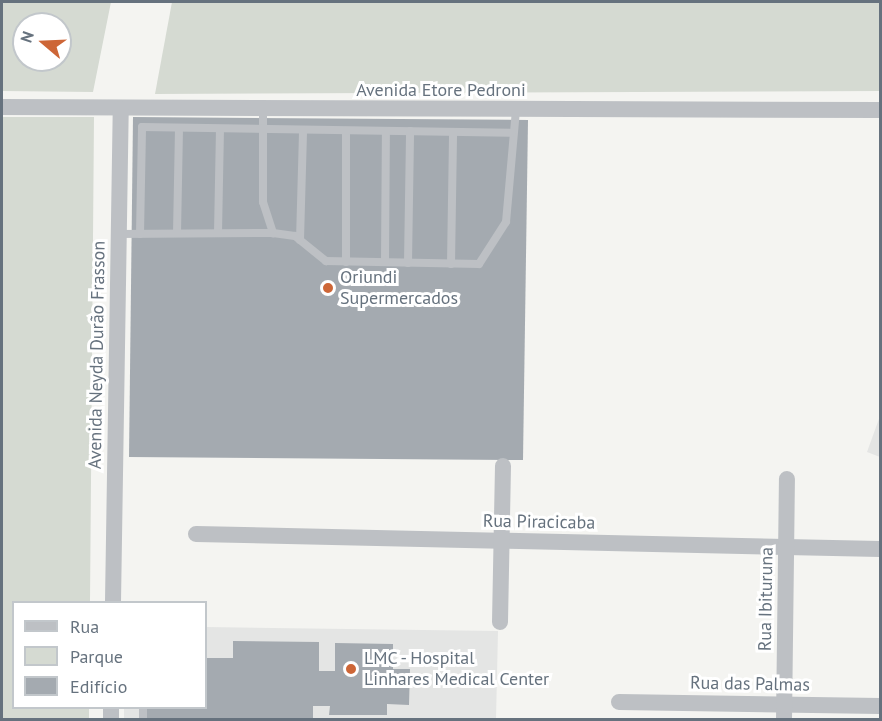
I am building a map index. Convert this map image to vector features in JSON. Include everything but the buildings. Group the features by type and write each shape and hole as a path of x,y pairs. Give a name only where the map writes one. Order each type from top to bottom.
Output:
{"street":[{"name":"Avenida Etore Pedroni","path":"2,107 880,111"},
{"name":"Avenida Neyda Durão Frasson","path":"113,601 121,109"},
{"path":"500,622 503,466"},
{"name":"Rua Ibituruna","path":"784,712 786,479"},
{"name":"Rua Piracicaba","path":"196,534 880,549"},
{"name":"Rua das Palmas","path":"618,702 784,712 880,705"}],"lane":[{"path":"263,109 262,202 273,232"},
{"path":"118,234 273,232 300,240 318,259 346,262 451,264 484,262 506,222 512,133 516,110"},
{"path":"140,234 142,127 512,133"},
{"path":"177,233 179,128"},
{"path":"218,233 220,129"},
{"path":"300,240 303,130"},
{"path":"346,131 346,262"},
{"path":"385,262 386,131"},
{"path":"408,263 410,131"},
{"path":"451,264 453,132"}],"shaded area":[{"path":"880,416 880,457 867,452"},
{"name":"LMC - Hospital Linhares Medical Center","path":"207,627 498,631 496,719 124,720 124,709 207,709"}],"green space":[{"path":"2,2 111,2 93,92 2,91"},
{"path":"172,2 880,2 880,91 155,94"},
{"path":"2,117 94,117 90,601 12,601 12,709 89,709 89,719 2,719"}],"place":[{"name":"Oriundi Supermercados","path":"328,288"},
{"name":"LMC - Hospital Linhares Medical Center","path":"351,669"}]}
